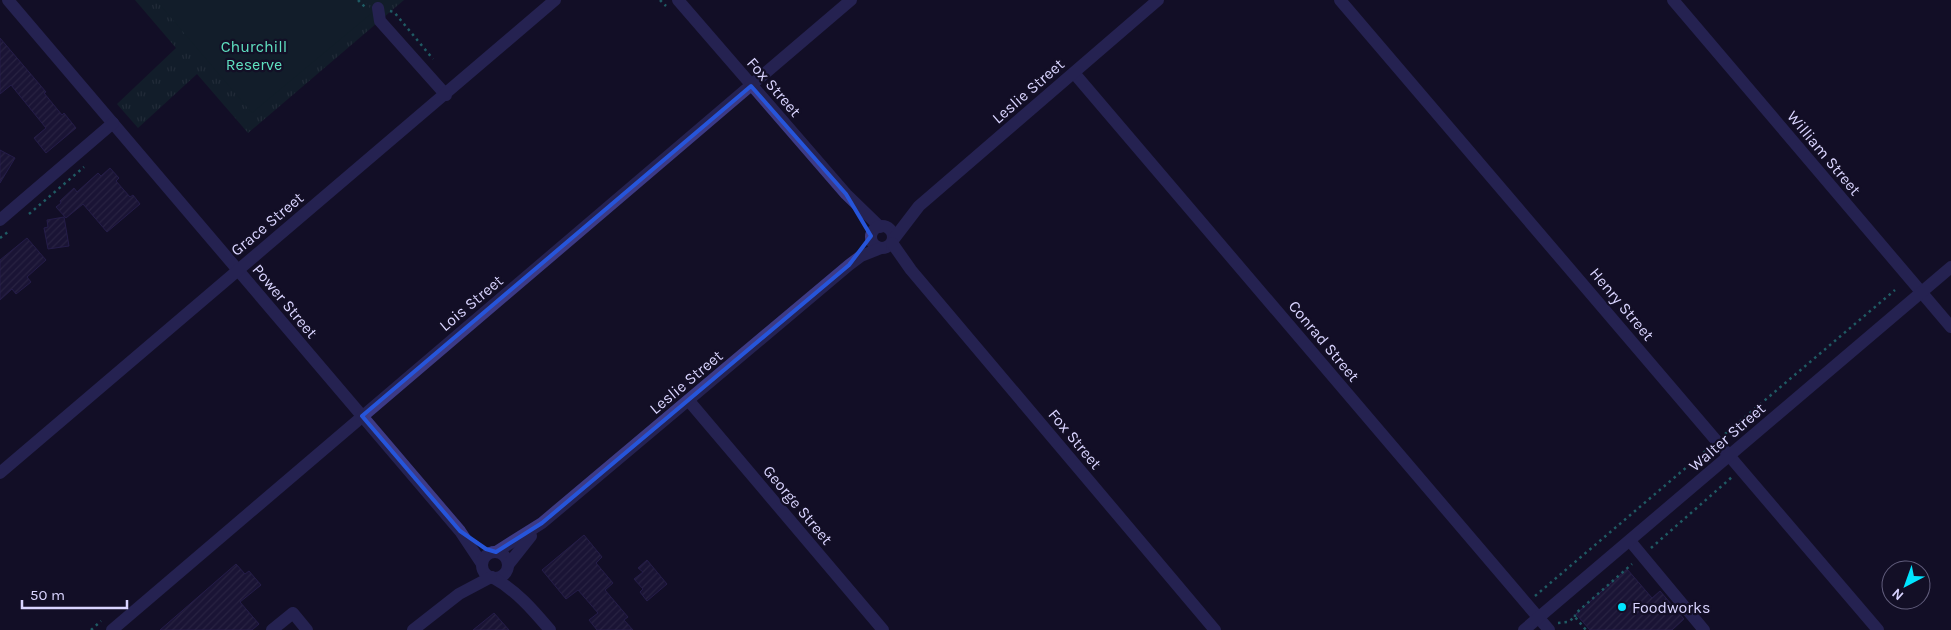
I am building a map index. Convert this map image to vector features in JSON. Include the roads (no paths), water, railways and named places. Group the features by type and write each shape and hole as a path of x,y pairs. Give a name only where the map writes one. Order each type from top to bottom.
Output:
{"street":[{"name":"Power Street","path":"8,0 460,531 482,565"},
{"name":"Grace Street","path":"0,473 446,95 555,0"},
{"name":"Fox Street","path":"678,0 750,86 877,230"},
{"name":"Lois Street","path":"112,630 851,0"},
{"name":"Leslie Street","path":"495,552 542,523 849,265 861,256 887,245 919,206 1158,0"},
{"name":"Henry Street","path":"1340,0 1878,630"},
{"name":"William Street","path":"1673,0 1951,327"},
{"path":"378,8 380,20 446,95"},
{"name":"Conrad Street","path":"1074,73 1548,630"},
{"path":"0,220 113,123"},
{"name":"Leslie Street","path":"849,265 877,230 919,206"},
{"path":"877,230 890,230 887,245 872,243 877,230"},
{"name":"Fox Street","path":"887,245 911,270 1215,630"},
{"name":"Walter Street","path":"1524,630 1951,267"},
{"name":"George Street","path":"689,401 883,630"},
{"name":"Leslie Street","path":"508,566 542,523"},
{"name":"Power Street","path":"460,531 486,549 495,552"},
{"path":"1630,541 1704,630"},
{"path":"459,594 482,565 485,557 495,552 506,558 508,566 529,605"},
{"path":"482,565 485,573 509,588 529,605 550,630"},
{"path":"413,630 459,594 491,577 504,574 508,566"},
{"path":"272,630 293,613 307,630"}],"place":[{"name":"Foodworks","path":"1622,607"}],"park label":[{"name":"Churchill Reserve","path":"254,55"}]}
